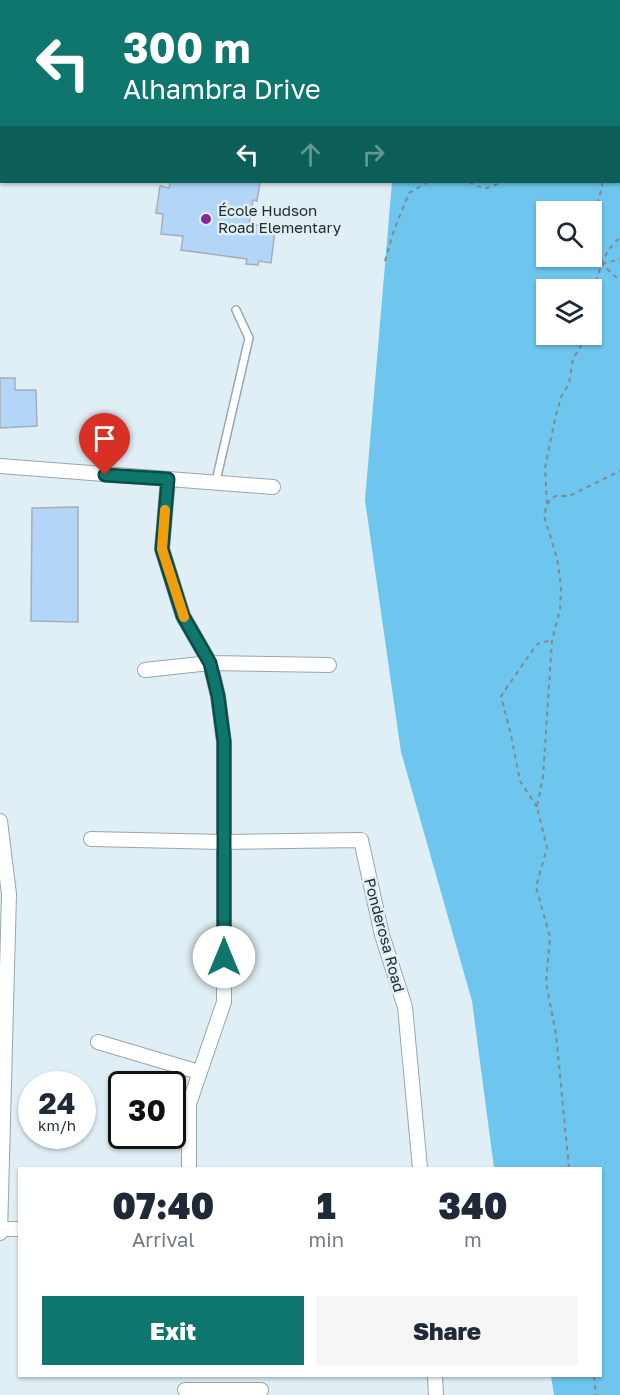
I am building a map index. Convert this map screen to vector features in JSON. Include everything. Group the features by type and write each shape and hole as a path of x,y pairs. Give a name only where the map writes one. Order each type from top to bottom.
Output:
{"street":[{"path":"0,466 273,487"},
{"path":"168,479 162,549 183,616 210,663 218,696 224,742 224,1002 189,1104 189,1167"},
{"path":"145,670 210,663 329,665"},
{"path":"0,821 9,894 0,1231 18,1229"},
{"path":"91,839 223,842"},
{"name":"Ponderosa Road","path":"223,842 362,840 382,935 405,1007 420,1167"},
{"path":"99,1042 199,1072"},
{"path":"435,1377 436,1395"},
{"path":"185,1387 261,1390"}],"lane":[{"path":"216,481 249,338 236,310"}],"path":[{"path":"386,261 394,230 409,194 426,183"},
{"path":"471,183 484,189 500,183"},
{"path":"598,201 603,183"},
{"path":"602,264 615,241 620,238"},
{"path":"602,264 620,259"},
{"path":"602,264 620,281"},
{"path":"537,807 543,777 552,640 560,610 561,586 557,558 544,516 547,504 545,468 561,397 569,384 573,358 581,345"},
{"path":"547,504 555,496 569,496 620,471"},
{"path":"552,640 537,644 501,696 512,735 520,781 537,807 547,848 536,887 550,937 546,983 556,1034 569,1167"},
{"path":"594,1377 596,1395"}],"shaded area":[{"path":"392,183 620,183 620,1395 554,1395 551,1377 602,1377 602,1167 494,1167 472,1001 401,752 365,500"}],"building":[{"name":"École Hudson Road Elementary","path":"170,183 260,183 257,201 253,200 249,224 275,231 271,263 259,261 258,265 246,264 247,259 181,250 183,236 161,234 163,214 156,213 160,186 169,188"},
{"path":"0,378 15,378 15,390 36,390 37,426 0,428"},
{"path":"78,507 78,622 31,621 32,508"}],"slow traffic":[{"path":"165,510 162,549 184,617"}],"place":[{"name":"École Hudson Road Elementary","path":"206,219"}],"route":[{"path":"105,475 168,479 162,549 183,616 210,663 218,696 224,742 224,957"}]}
